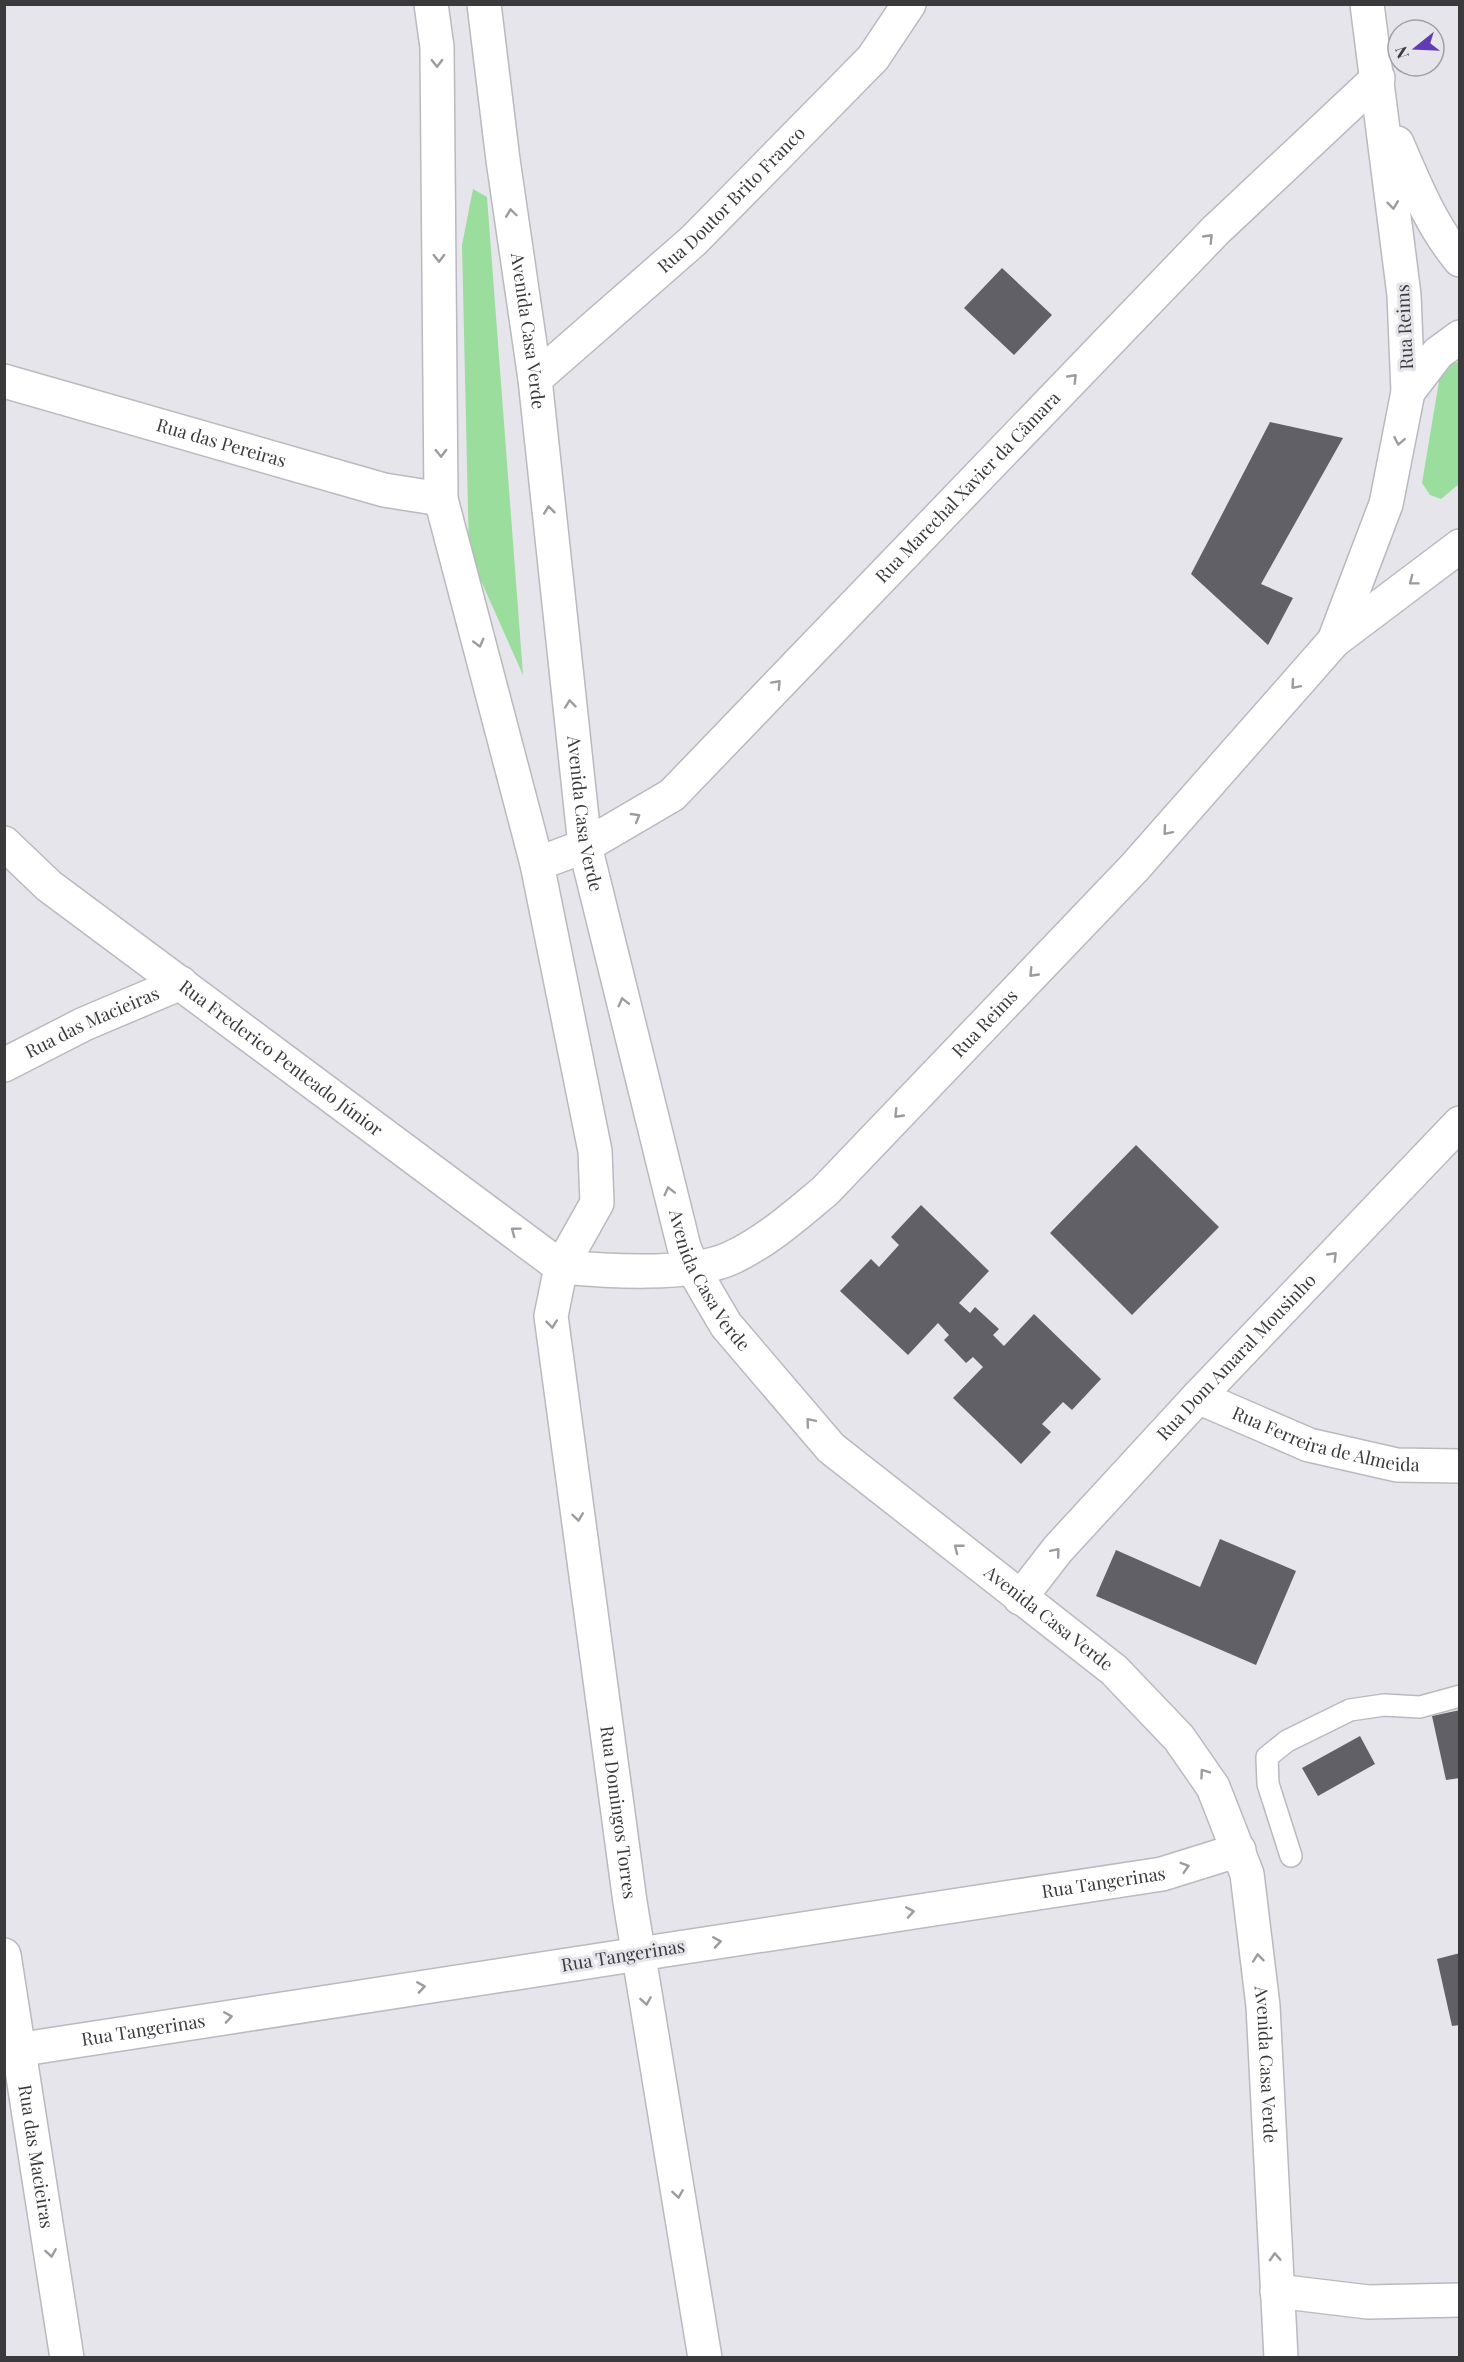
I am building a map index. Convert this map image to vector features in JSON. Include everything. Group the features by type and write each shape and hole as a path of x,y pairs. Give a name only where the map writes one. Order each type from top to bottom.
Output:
{"main road":[{"path":"431,4 437,47 441,499 537,864 596,1151 597,1203 561,1267"},
{"name":"Avenida Casa Verde","path":"484,4 503,159 535,379 585,846 673,1208 692,1267 726,1325 831,1448 1114,1670 1179,1738 1214,1787 1247,1874 1263,2006 1281,2358"},
{"name":"Rua Doutor Brito Franco","path":"535,379 693,241 873,58 900,22 909,4"},
{"name":"Rua Reims","path":"1334,641 1386,504 1408,392 1404,295 1367,4"},
{"path":"1380,92 1422,203 1442,239 1460,260"},
{"name":"Rua Marechal Xavier da Câmara","path":"537,864 585,846 672,795 1216,230 1380,92"},
{"path":"1408,392 1438,353 1460,337"},
{"name":"Rua das Pereiras","path":"4,381 384,490 441,499"},
{"name":"Rua Reims","path":"561,1267 607,1271 692,1267 730,1259 776,1231 825,1191 1135,867 1334,641 1460,546"},
{"name":"Rua Frederico Penteado Júnior","path":"4,843 49,886 561,1267"},
{"name":"Rua das Macieiras","path":"4,1065 84,1024 181,983"},
{"name":"Rua Dom Amaral Mousinho","path":"1020,1598 1058,1549 1198,1397 1460,1123"},
{"name":"Rua Domingos Torres","path":"561,1267 551,1316 639,1954 705,2358"},
{"name":"Rua Ferreira de Almeida","path":"1198,1397 1308,1445 1397,1465 1460,1466"},
{"name":"Rua Tangerinas","path":"12,2051 1162,1874 1239,1850"},
{"name":"Rua das Macieiras","path":"4,1955 12,2051 67,2358"},
{"path":"1277,2291 1368,2302 1460,2300"}],"lane":[{"path":"1290,1856 1268,1784 1267,1757 1287,1741 1350,1710 1384,1705 1420,1707 1460,1696"}],"green space":[{"path":"473,189 487,197 523,675 469,554 462,245"},
{"path":"1459,362 1459,484 1441,499 1430,495 1422,483 1440,375 1448,363"}],"building":[{"path":"1002,268 1052,315 1014,355 964,308"},
{"path":"1270,422 1343,438 1261,584 1293,598 1268,645 1191,574"},
{"path":"1136,1145 1219,1227 1132,1315 1050,1233"},
{"path":"921,1205 989,1271 959,1303 970,1313 975,1307 999,1329 993,1335 1004,1346 1034,1314 1101,1379 1072,1410 1063,1402 1042,1424 1051,1432 1021,1464 953,1398 983,1367 973,1357 966,1363 944,1340 949,1335 938,1323 908,1355 840,1291 871,1259 879,1267 899,1245 891,1237"},
{"path":"1220,1539 1296,1571 1256,1665 1096,1596 1116,1550 1200,1587"},
{"path":"1460,1710 1460,1778 1446,1780 1432,1716"},
{"path":"1360,1736 1375,1764 1318,1796 1302,1768"},
{"path":"1460,1953 1460,2025 1452,2026 1437,1959"}]}
